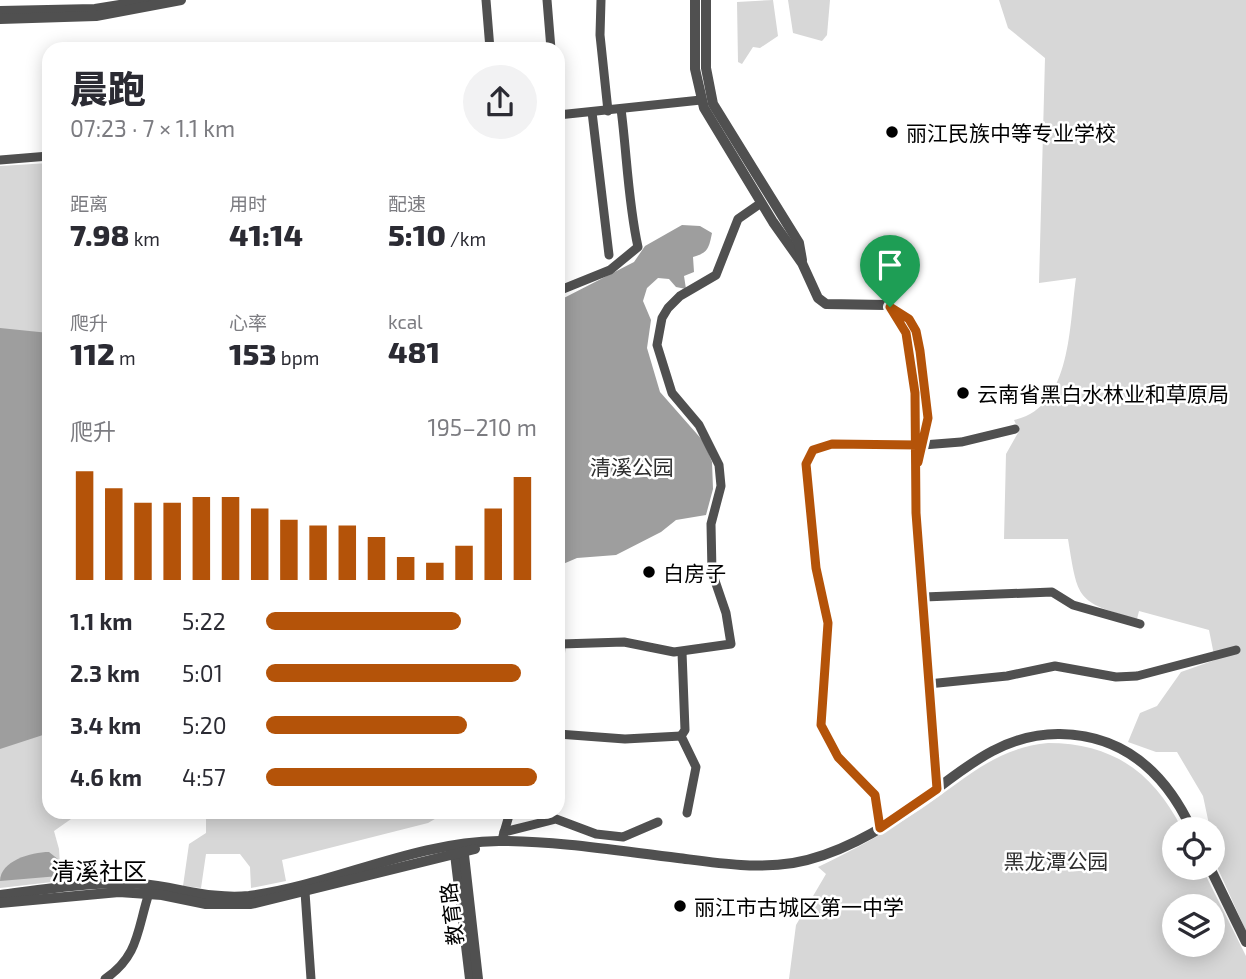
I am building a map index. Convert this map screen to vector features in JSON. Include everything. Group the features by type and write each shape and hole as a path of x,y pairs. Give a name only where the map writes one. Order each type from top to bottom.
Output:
{"street":[{"path":"0,11 96,9 150,0"},
{"path":"0,19 96,16 181,0"},
{"path":"486,0 489,42"},
{"path":"547,0 550,42"},
{"path":"601,0 600,35 608,111"},
{"path":"695,0 695,69 701,100 716,132 802,263 824,303 881,304 905,315 916,331 928,418 920,445 916,513 937,789"},
{"path":"706,0 706,68 713,104 799,243 802,263"},
{"path":"565,114 701,100"},
{"path":"565,288 610,270 638,247 629,209 632,194 621,109"},
{"path":"592,112 609,255"},
{"path":"0,160 42,157"},
{"path":"565,643 624,642 682,652 731,644 726,613 712,572 711,524 718,503 721,479 716,458 706,439 669,387 657,341 662,318 668,308 680,296 716,275 738,219 761,203"},
{"path":"880,828 875,795 838,757 821,725 828,623 816,568 806,464 813,450 826,445 961,442 1015,429"},
{"path":"924,597 1052,592 1073,606 1140,624"},
{"path":"928,684 1007,676 1055,666 1116,677 1137,676 1236,650"},
{"path":"681,736 685,730 682,652"},
{"path":"0,904 103,893 149,894 231,905 264,902 459,848 516,842 604,849 731,865 776,865 823,854 880,828 978,758 1009,742 1050,734 1082,736 1113,746 1146,765 1173,792 1186,817"},
{"path":"565,735 625,739 681,736"},
{"path":"681,736 696,767 687,813"},
{"path":"503,837 508,819"},
{"path":"0,895 119,883 150,885 207,895 250,895 459,848 556,819 606,836 628,836 658,822"},
{"path":"604,849 606,836"},
{"path":"503,837 516,842"},
{"name":"教育路","path":"459,848 470,979"},
{"name":"教育路","path":"459,848 478,979"},
{"path":"1216,880 1246,942"},
{"path":"305,892 310,979"},
{"path":"105,979 120,969 132,955 149,894"}],"green space":[{"path":"773,0 778,36 760,48 753,47 742,64 738,62 737,2"},
{"path":"788,0 830,0 827,35 822,41 793,33"},
{"path":"999,0 1246,0 1246,931 1223,880 1225,817 1207,817 1203,796 1177,752 1156,752 1128,742 1140,713 1157,706 1181,672 1215,660 1209,630 1139,611 1137,619 1091,602 1083,596 1078,587 1068,539 1004,539 1006,454 1019,431 1014,420 1033,412 1047,399 1057,382 1069,340 1076,278 1039,283 1045,58 1008,28"},
{"path":"42,163 42,819 71,819 54,831 59,849 61,881 0,888 0,166"},
{"name":"黑龙潭公园","path":"1048,743 1071,744 1112,755 1144,777 1175,817 1162,817 1162,880 1208,880 1215,894 1162,894 1162,957 1225,957 1225,914 1246,956 1246,979 789,979 796,925 826,874 818,867 896,825 981,767 1012,751"},
{"path":"206,819 435,819 282,860 286,881 251,888 250,867 240,854 206,854 201,888 183,886 189,844 206,833"}],"shaded area":[{"name":"清溪公园","path":"682,225 700,226 712,233 705,252 693,257 694,272 684,276 686,289 676,287 669,279 658,278 647,288 643,301 651,320 647,348 660,392 704,442 712,462 713,489 706,515 676,520 661,532 616,555 577,558 565,563 565,297 634,262 645,246"},
{"path":"0,328 42,332 42,735 0,749"},
{"path":"49,852 59,860 59,876 0,881 1,874 11,863 26,856"}],"place":[{"name":"丽江民族中等专业学校","path":"892,132"},
{"name":"云南省黑白水林业和草原局","path":"963,393"},
{"name":"白房子","path":"649,572"},
{"name":"丽江市古城区第一中学","path":"680,906"}],"district":[{"name":"清溪社区","path":"99,870"}],"route":[{"path":"890,307 906,333 915,393 918,445 916,513 937,789 880,828 875,795 838,757 821,725 820,705 828,623 816,568 806,464 813,450 832,444 918,445 918,462 928,418 920,351 916,331 909,319 890,307"}]}
